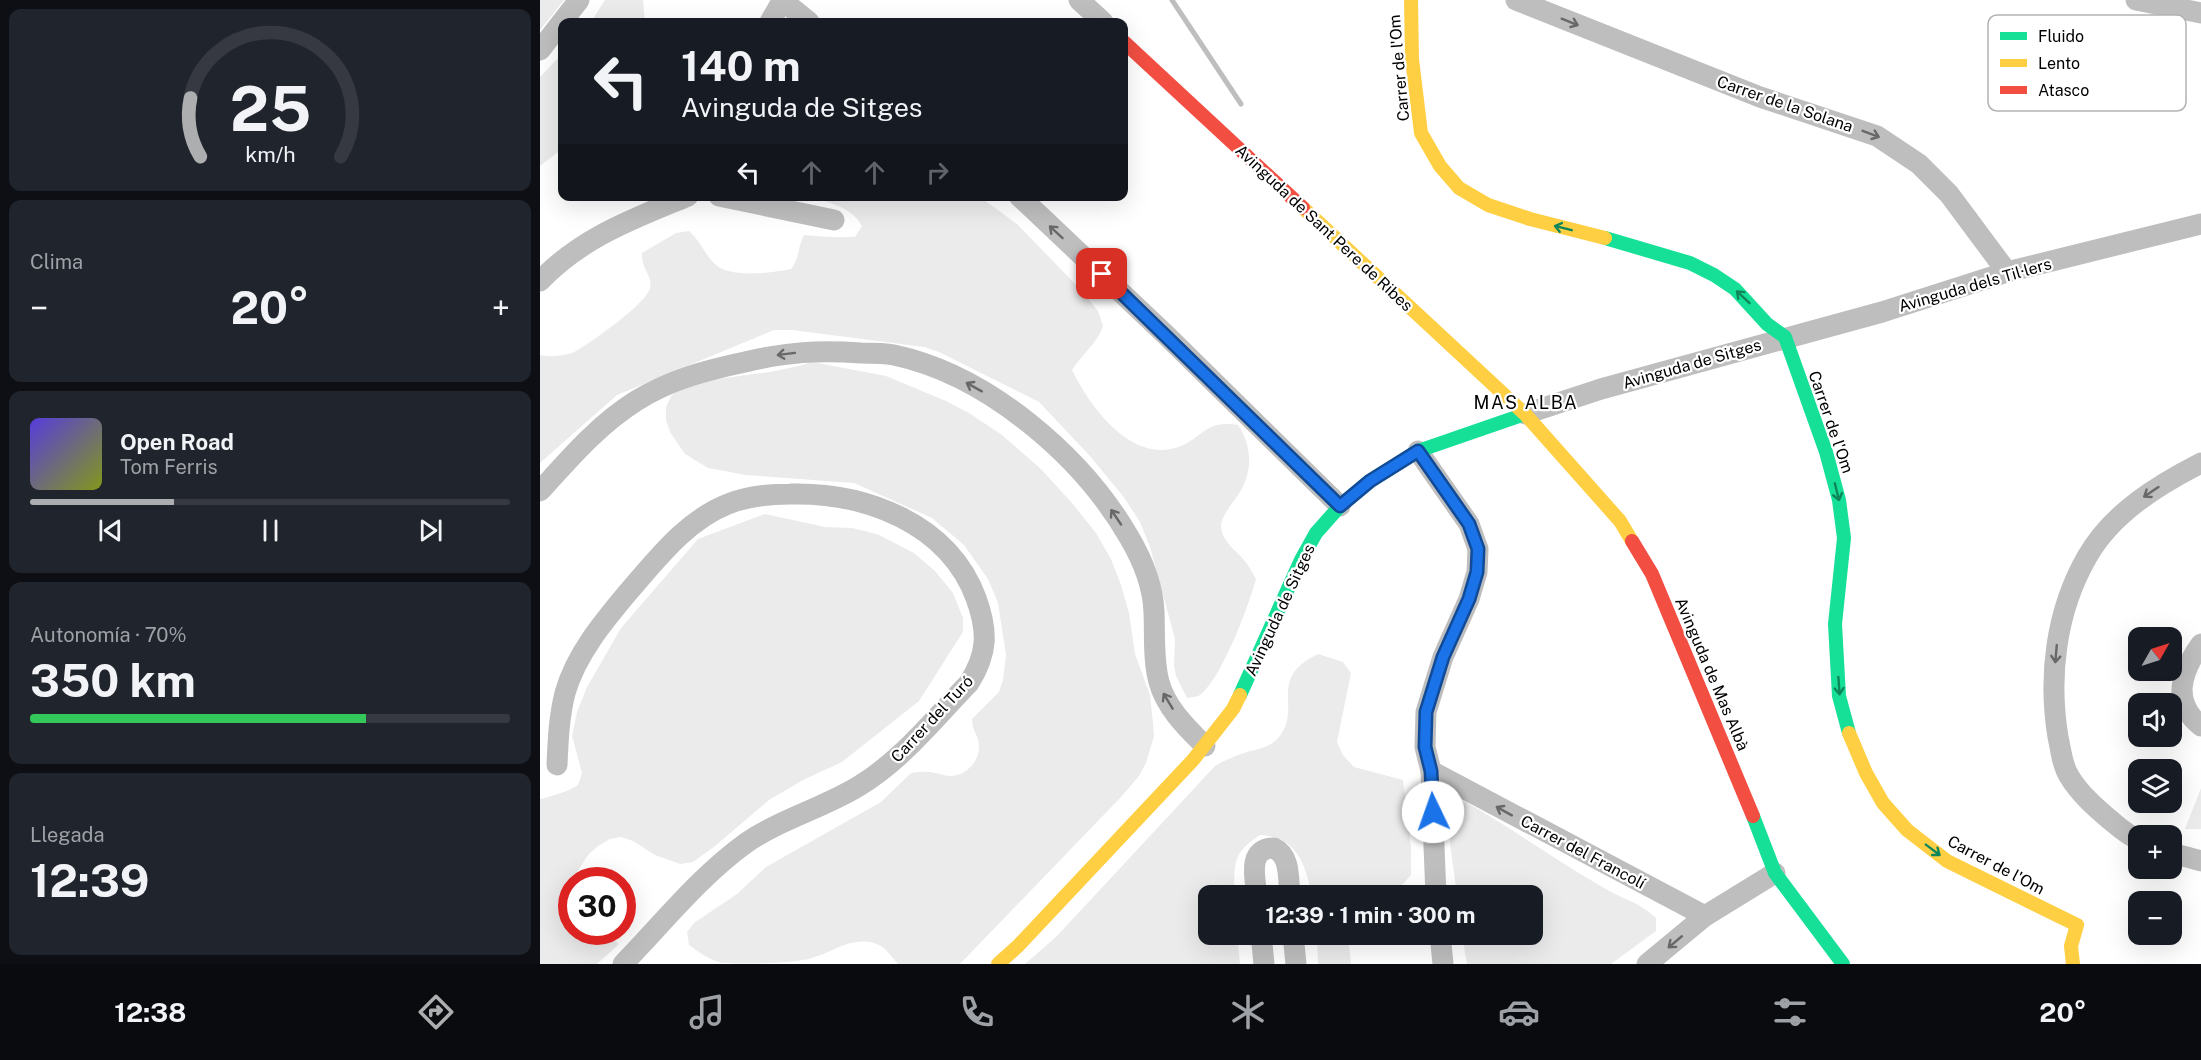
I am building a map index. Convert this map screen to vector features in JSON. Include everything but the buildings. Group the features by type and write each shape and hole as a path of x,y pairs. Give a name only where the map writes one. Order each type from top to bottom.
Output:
{"street":[{"path":"565,18 579,0"},
{"path":"772,18 782,0 804,18"},
{"path":"1079,0 1099,18"},
{"name":"Carrer de l'Om","path":"1410,0 1412,59 1421,133 1440,166 1459,188 1488,205 1530,219 1690,263 1735,289 1767,324 1785,338 1826,452 1839,500 1844,538 1835,624 1839,696 1850,738 1866,773 1883,802 1907,830 1947,861 2077,925 2071,946 2073,964"},
{"name":"Carrer de la Solana","path":"1516,0 1760,97 1877,136 1919,164 1949,194 2007,272"},
{"path":"2136,0 2201,13"},
{"path":"540,50 558,27"},
{"name":"Avinguda de Sant Pere de Ribes","path":"1128,46 1525,414"},
{"path":"540,281 579,247 620,224 676,201"},
{"path":"743,201 834,220"},
{"path":"1023,201 1165,334 1340,506"},
{"name":"Avinguda dels Til·lers","path":"1785,338 1882,312 2007,272 2201,224"},
{"name":"Avinguda de Sitges","path":"998,964 1084,877 1205,746 1233,709 1254,670 1301,560 1316,533 1340,506 1370,481 1418,451 1525,414 1601,389 1785,338"},
{"path":"540,490 611,418 637,400 697,373 782,354 821,351 892,354 941,369 986,394 1024,420 1060,450 1101,495 1129,537 1142,562 1149,584 1154,609 1158,681 1166,700 1205,746"},
{"name":"Avinguda de Mas Albà","path":"1525,414 1620,520 1652,574 1731,760 1775,873 1842,964"},
{"path":"1418,451 1469,524 1478,549 1477,572 1469,599 1443,657 1426,712 1425,747 1431,771 1436,885"},
{"path":"2128,834 2094,807 2069,776 2064,765 2056,723 2054,676 2056,648 2067,599 2087,556 2098,541 2135,503 2163,483 2201,462"},
{"name":"Carrer del Turó","path":"556,765 565,693 576,664 602,623 663,552 697,520 728,504 762,495 804,494 842,497 892,512 923,530 936,541 958,563 970,582 982,615 985,636 978,669 969,683 885,768 858,787 746,843 699,882 623,964"},
{"path":"2201,644 2184,676 2182,695 2186,710 2201,726"},
{"name":"Carrer del Francolí","path":"1431,771 1705,916"},
{"path":"1256,885 1255,858 1263,850 1274,848 1286,859 1289,885"},
{"path":"2182,856 2201,861"},
{"path":"1647,964 1705,916 1775,873"},
{"path":"1262,945 1264,964"},
{"path":"1294,945 1296,964"},
{"path":"1441,945 1443,964"}],"shaded area":[{"path":"540,0 564,0 540,30"},
{"path":"605,0 643,0 645,18 594,18"},
{"path":"558,58 558,152 540,166 540,77"},
{"path":"825,201 985,201 1017,224 1081,290 1098,311 1103,326 1093,344 1072,370 1089,399 1113,427 1142,446 1158,450 1175,448 1217,425 1238,425 1247,445 1249,464 1244,484 1224,516 1221,526 1226,541 1246,562 1256,579 1241,623 1225,659 1208,687 1200,695 1187,698 1176,676 1175,639 1150,547 1140,522 1123,496 1089,455 1039,402 939,352 924,347 792,330 774,330 617,395 540,463 540,355 559,356 576,351 629,313 639,303 650,288 642,253 676,233 689,231 716,265 731,272 773,272 791,269 796,261 804,235 855,237 862,226 847,210"},
{"path":"812,362 886,376 946,401 1002,435 1041,469 1096,533 1111,559 1129,613 1135,654 1150,695 1154,736 1146,763 1139,776 960,964 898,964 881,946 866,942 842,946 804,960 721,963 689,945 687,932 694,923 737,894 766,867 881,802 911,773 929,772 955,776 966,771 979,752 979,742 972,719 999,692 1003,680 1006,655 998,603 988,579 964,545 932,518 854,483 746,475 708,468 685,454 670,432 666,420 666,407 671,396 681,388 717,379 770,372"},
{"path":"765,514 825,527 852,528 879,535 914,553 935,571 953,593 963,618 963,632 919,701 842,762 803,780 769,800 693,862 680,864 655,855 633,841 621,837 610,839 598,846 588,855 580,867 558,867 558,945 618,945 597,964 540,964 540,798 567,791 578,785 582,773 572,736 577,712 587,687 621,628 698,539"},
{"path":"1318,654 1343,662 1351,673 1337,742 1343,755 1354,767 1403,780 1411,847 1411,875 1402,885 1309,885 1302,863 1291,847 1273,837 1260,835 1239,854 1236,860 1234,885 1198,885 1198,945 1238,945 1240,964 1025,964 1056,937 1215,766 1238,755 1266,746 1279,737 1288,715 1289,683 1293,673"},
{"path":"2201,788 2201,829 2185,829"},
{"path":"1453,800 1466,802 1587,878 1642,907 1656,918 1656,931 1611,964 1467,964 1464,945 1543,945 1543,885 1456,885 1450,844"},
{"path":"1317,945 1349,945 1351,964 1318,964"}],"waterway":[{"path":"1172,0 1241,104"}],"traffic: fast":[{"path":"1605,238 1690,263 1714,275 1735,289 1767,324 1785,337 1826,452 1839,500 1844,538 1835,624 1839,696 1849,733"},
{"path":"1240,695 1301,560 1316,533 1340,506 1370,481 1418,451 1525,414"},
{"path":"1753,816 1775,873 1843,964"}],"traffic: slow":[{"path":"1411,0 1412,59 1421,133 1440,166 1459,188 1488,205 1530,219 1605,238"},
{"path":"1303,208 1525,414 1620,521 1632,541"},
{"path":"998,964 1018,946 1193,760 1233,709 1240,695"},
{"path":"1849,733 1866,773 1883,803 1907,830 1947,861 2077,925 2071,946 2073,964"}],"traffic: jam":[{"path":"1128,46 1303,208"},
{"path":"1632,541 1652,574 1753,816"}],"district":[{"name":"MAS ALBA","path":"1526,402"}],"route":[{"path":"1102,274 1340,506 1370,481 1418,451 1469,524 1478,549 1477,572 1469,599 1443,657 1426,712 1425,747 1431,771 1433,812"}]}
